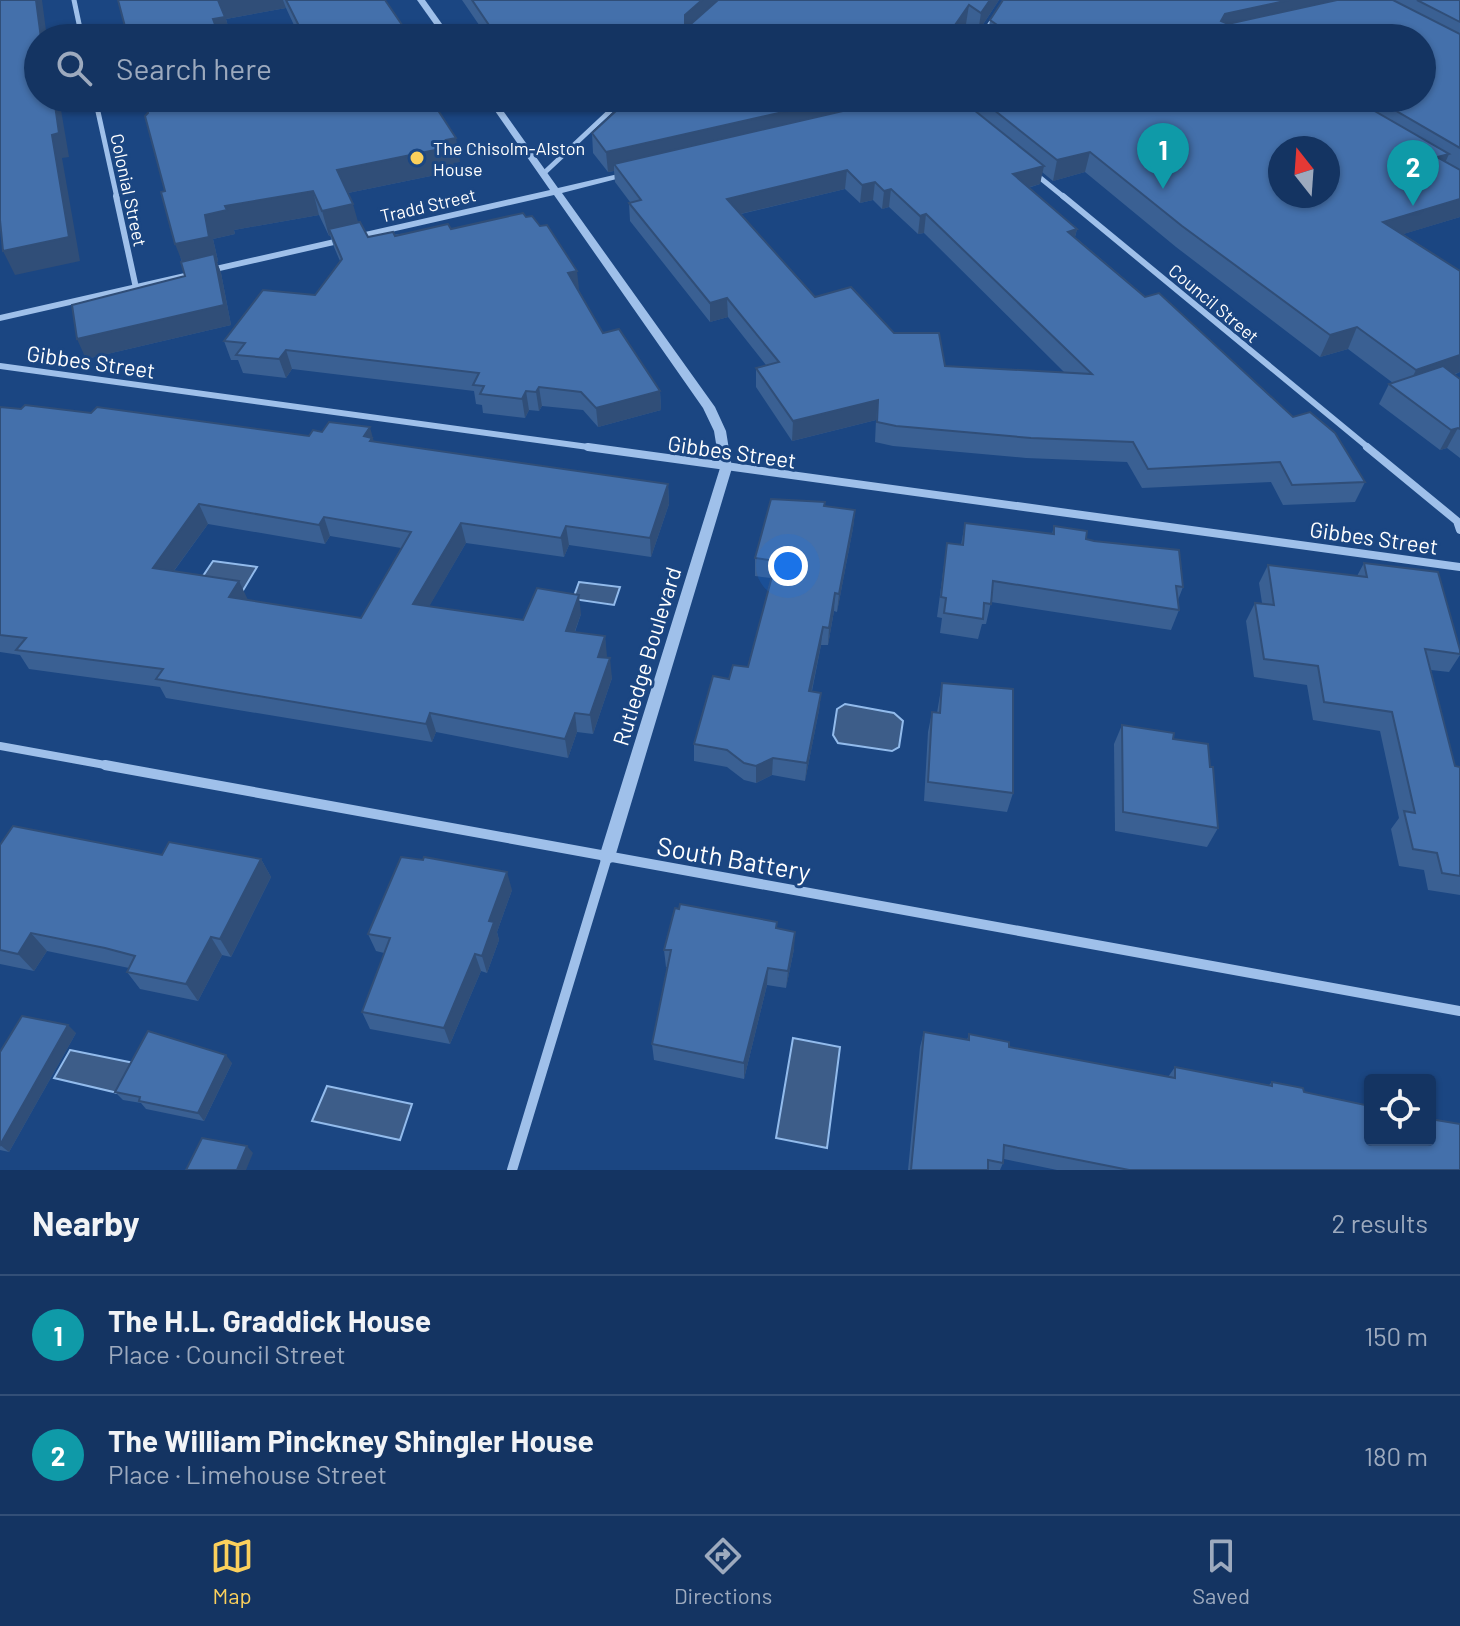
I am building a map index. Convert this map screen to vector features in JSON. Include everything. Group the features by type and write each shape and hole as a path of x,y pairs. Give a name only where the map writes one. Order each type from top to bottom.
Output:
{"street":[{"path":"74,0 79,24"},
{"path":"421,0 438,24"},
{"path":"990,24 1006,0"},
{"name":"Colonial Street","path":"98,112 136,288"},
{"name":"Rutledge Boulevard","path":"500,112 709,407 720,431 726,468 512,1170"},
{"path":"543,174 609,112"},
{"name":"Council Street","path":"1026,167 1457,521 1460,530"},
{"name":"Tradd Street","path":"0,318 643,172"},
{"name":"Gibbes Street","path":"0,366 1460,567"},
{"name":"South Battery","path":"0,746 1460,1011"}],"water":[{"path":"213,561 257,567 242,592 201,579"},
{"path":"579,582 620,587 614,605 573,599"},
{"path":"845,704 894,713 903,721 899,747 892,751 838,743 833,735 837,709"},
{"path":"793,1038 840,1047 827,1148 776,1138"},
{"path":"70,1050 134,1063 118,1093 54,1078"},
{"path":"327,1086 412,1104 400,1140 312,1121"}],"building":[{"path":"0,0 36,0 39,24 24,24 24,112 56,112 59,133 52,135 69,237 3,251 0,220"},
{"path":"118,0 218,0 225,17 213,19 215,24 124,24"},
{"path":"286,0 385,0 401,24 298,24"},
{"path":"472,0 702,0 685,15 685,23 692,23 718,0 990,0 981,13 969,5 956,24 488,24"},
{"path":"1003,0 1289,0 1225,14 1221,21 1228,24 996,24 990,20"},
{"path":"1337,0 1393,0 1460,34 1460,148 1398,112 1436,112 1436,24 1228,24"},
{"path":"1417,0 1460,0 1460,22"},
{"path":"439,112 456,138 446,140 450,147 337,170 353,204 322,211 313,191 225,206 227,210 205,215 209,237 175,244 145,116 148,113"},
{"path":"615,112 783,112 606,152 592,133"},
{"path":"839,112 976,112 1044,166 1013,174 1077,229 1068,232 1145,297 1159,293 1293,417 1310,412 1335,433 1365,482 1292,485 1280,462 1148,469 1133,442 1031,438 896,426 877,422 878,400 793,421 756,368 779,362 727,298 710,303 629,203 641,200 614,164","holes":["847,170 862,185 875,182 884,191 891,189 920,216 926,214 1092,374 945,366 939,333 894,333 851,287 815,297 727,199"]},
{"path":"997,112 1376,112 1449,154 1437,157 1460,170 1460,199 1383,222 1460,271 1460,355 1416,370 1357,327 1330,335 1182,226 1090,152 1057,160"},
{"path":"523,213 526,217 532,216 540,226 547,225 577,271 568,273 603,333 619,329 660,391 596,408 581,392 539,387 536,392 526,391 522,399 480,394 484,386 473,385 479,373 286,350 279,359 236,355 245,343 224,341 263,290 315,295 342,259 329,229 360,222 368,237 393,232 395,236 448,224 451,229"},
{"path":"214,254 224,305 77,339 72,305 185,276 181,262"},
{"path":"1443,366 1460,379 1460,429 1451,430 1389,384"},
{"path":"25,405 91,413 97,407 309,436 313,430 322,432 329,422 370,427 364,436 372,438 370,441 668,484 650,538 566,526 561,538 461,523 413,604 523,620 537,588 579,595 566,631 605,636 598,657 610,658 590,715 575,713 565,739 430,713 426,724 156,679 163,669 16,650 26,638 0,635 0,407 21,409","holes":["199,504 319,525 324,517 411,532 361,618 229,597 239,581 153,568"]},
{"path":"771,499 825,502 824,506 855,510 839,594 835,593 829,628 823,627 809,691 821,693 807,763 773,758 756,766 744,763 727,750 694,744 713,676 729,679 733,665 748,667 776,561 755,558"},
{"path":"965,523 1054,534 1054,526 1087,531 1086,539 1094,541 1179,550 1183,587 1176,586 1179,610 993,581 991,604 984,603 983,619 944,613 946,598 941,597 947,543 963,545"},
{"path":"1364,563 1438,572 1460,654 1425,649 1455,766 1460,767 1460,876 1442,873 1437,853 1413,849 1404,811 1415,813 1392,712 1324,702 1318,666 1264,659 1255,603 1274,605 1268,565 1367,577"},
{"path":"942,683 1013,689 1013,793 928,782 932,712 940,713"},
{"path":"1122,725 1174,733 1173,739 1208,744 1218,828 1123,812"},
{"path":"13,826 162,855 169,842 261,859 220,939 211,937 186,984 127,972 135,956 31,933 18,954 0,950 0,845"},
{"path":"401,857 423,860 424,857 507,872 489,921 494,922 482,956 475,954 444,1028 362,1012 390,938 368,934"},
{"path":"680,904 777,922 776,928 795,932 788,971 768,968 744,1063 652,1044 671,950 664,950 675,908 679,909"},
{"path":"22,1016 68,1025 0,1145 0,1052"},
{"path":"148,1031 226,1055 198,1113 139,1101 140,1097 115,1092"},
{"path":"924,1032 969,1040 969,1034 1009,1042 1009,1047 1175,1078 1175,1067 1272,1086 1272,1082 1303,1088 1304,1092 1364,1105 1364,1146 1436,1146 1436,1120 1460,1124 1460,1170 1129,1170 1004,1145 1003,1163 988,1160 988,1170 911,1170"},
{"path":"202,1138 247,1146 237,1170 186,1170"}],"place":[{"name":"The Chisolm-Alston House","path":"417,158"},
{"name":"The H.L. Graddick House","path":"1163,189"},
{"name":"The William Pinckney Shingler House","path":"1413,206"}]}
